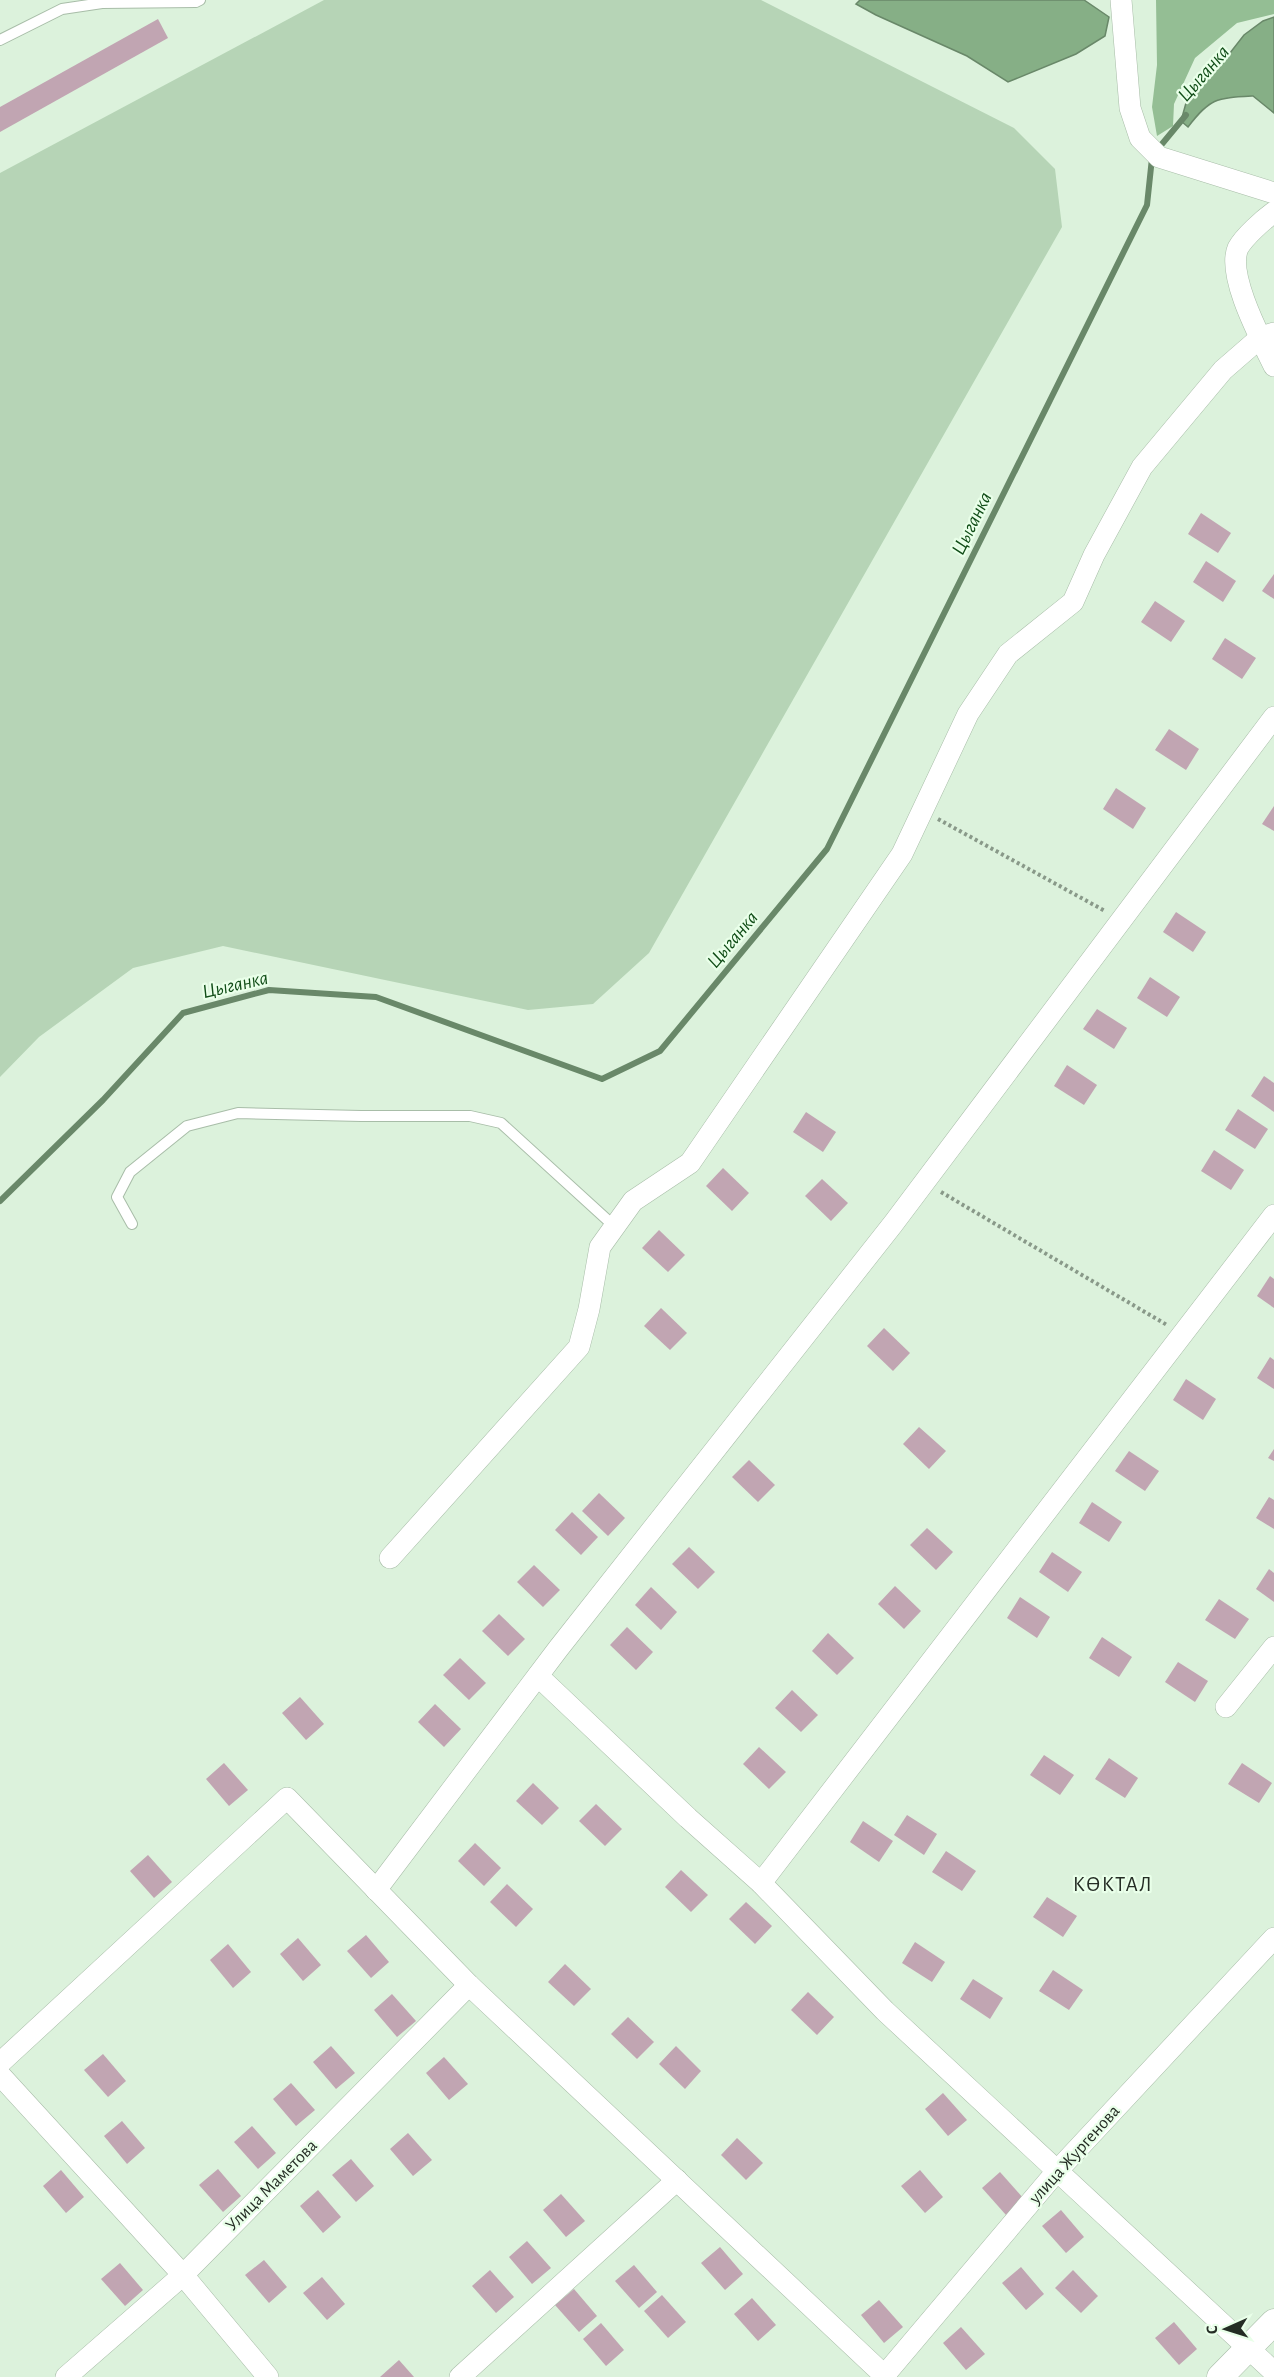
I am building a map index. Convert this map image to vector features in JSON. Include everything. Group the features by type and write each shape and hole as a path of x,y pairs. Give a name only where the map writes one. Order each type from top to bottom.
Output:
{"street":[{"path":"1121,0 1130,108 1140,138 1159,157 1274,193"},
{"path":"1274,212 1262,221 1238,249 1236,280 1267,335 1274,366"},
{"path":"390,1558 579,1347 589,1309 600,1247 614,1226 633,1201 690,1163 902,854 968,714 1008,654 1073,602 1094,555 1142,467 1223,370 1267,335"},
{"path":"376,1890 538,1676 924,1182 1274,717"},
{"path":"760,1882 1184,1335 1274,1215"},
{"path":"1226,1707 1274,1647"},
{"path":"538,1676 688,1818 760,1882 885,2011 1274,2372"},
{"path":"0,2063 287,1798 469,1985 885,2377"},
{"name":"улица Жургенова","path":"885,2377 1057,2170 1274,1938"},
{"name":"Улица Маметова","path":"66,2377 183,2275 469,1985"},
{"path":"0,2076 183,2275 268,2377"},
{"path":"460,2377 676,2181"},
{"path":"1220,2377 1274,2322"}],"lane":[{"path":"0,40 62,9 102,3 196,2 200,0"},
{"path":"132,1224 117,1197 130,1172 187,1126 238,1113 470,1116 501,1123 614,1226"}],"path":[{"path":"922,810 1122,920"},
{"path":"924,1182 1184,1335"}],"shaded area":[{"path":"324,0 761,0 1014,128 1055,169 1062,227 649,953 593,1004 528,1010 223,946 133,968 39,1037 0,1077 0,173"},
{"path":"860,0 1084,0 1109,17 1105,36 1076,54 1008,82 967,56 856,4"},
{"path":"1156,0 1274,0 1274,14 1237,23 1195,58 1174,104 1173,126 1157,136 1152,107 1157,65"},
{"path":"1274,17 1274,113 1253,96 1222,99 1208,105 1188,127 1181,121 1191,85 1230,53 1244,35 1263,21"}],"building":[{"path":"158,19 168,38 0,132 0,107"},
{"path":"1201,513 1231,533 1218,553 1188,534"},
{"path":"1206,561 1236,581 1223,602 1193,582"},
{"path":"1274,574 1274,599 1262,591"},
{"path":"1155,601 1185,621 1171,642 1141,622"},
{"path":"1225,638 1256,658 1242,679 1212,659"},
{"path":"1169,729 1199,749 1186,770 1155,750"},
{"path":"1116,788 1146,808 1133,829 1103,809"},
{"path":"1274,806 1274,831 1262,824"},
{"path":"1176,912 1206,932 1193,952 1163,932"},
{"path":"1150,977 1180,997 1167,1017 1137,998"},
{"path":"1097,1009 1127,1028 1114,1049 1083,1029"},
{"path":"1067,1065 1097,1085 1084,1105 1054,1086"},
{"path":"1264,1076 1274,1083 1274,1112 1251,1096"},
{"path":"1238,1109 1268,1129 1255,1149 1225,1130"},
{"path":"806,1112 836,1132 823,1152 793,1132"},
{"path":"1214,1150 1244,1170 1231,1190 1201,1171"},
{"path":"723,1168 749,1193 732,1211 706,1186"},
{"path":"822,1179 848,1203 831,1221 805,1196"},
{"path":"659,1230 685,1255 668,1272 642,1248"},
{"path":"1270,1276 1274,1279 1274,1308 1257,1296"},
{"path":"661,1308 687,1333 670,1350 644,1326"},
{"path":"884,1328 910,1353 893,1371 867,1346"},
{"path":"1270,1357 1274,1360 1274,1389 1257,1378"},
{"path":"1186,1379 1216,1399 1203,1420 1173,1400"},
{"path":"919,1427 946,1451 929,1469 903,1444"},
{"path":"1274,1449 1274,1461 1268,1458"},
{"path":"1129,1451 1159,1471 1145,1491 1115,1471"},
{"path":"749,1460 775,1485 758,1502 732,1477"},
{"path":"599,1493 625,1518 608,1536 582,1511"},
{"path":"1269,1497 1274,1500 1274,1529 1256,1518"},
{"path":"1092,1502 1122,1522 1109,1542 1079,1523"},
{"path":"572,1512 598,1537 581,1555 555,1530"},
{"path":"927,1528 953,1552 936,1570 910,1545"},
{"path":"689,1547 715,1572 698,1589 672,1564"},
{"path":"1052,1552 1082,1572 1068,1592 1039,1572"},
{"path":"534,1565 560,1590 543,1607 517,1582"},
{"path":"1269,1569 1274,1573 1274,1602 1256,1589"},
{"path":"895,1586 921,1611 904,1629 878,1604"},
{"path":"651,1587 677,1612 661,1630 635,1605"},
{"path":"1020,1597 1050,1617 1037,1638 1007,1618"},
{"path":"1219,1599 1249,1619 1235,1639 1205,1620"},
{"path":"499,1614 525,1639 508,1656 482,1631"},
{"path":"627,1627 653,1652 636,1670 610,1645"},
{"path":"828,1633 854,1658 837,1675 812,1651"},
{"path":"1102,1637 1132,1657 1119,1677 1089,1658"},
{"path":"460,1658 486,1683 469,1700 443,1675"},
{"path":"1178,1662 1208,1681 1195,1702 1165,1682"},
{"path":"792,1690 818,1715 801,1732 775,1708"},
{"path":"300,1697 324,1724 306,1740 282,1713"},
{"path":"435,1704 461,1729 444,1747 418,1722"},
{"path":"759,1747 786,1772 769,1789 743,1764"},
{"path":"1044,1755 1074,1775 1060,1795 1030,1775"},
{"path":"1109,1758 1138,1778 1125,1798 1095,1779"},
{"path":"224,1763 248,1790 229,1806 206,1779"},
{"path":"1242,1763 1272,1783 1259,1803 1228,1784"},
{"path":"533,1783 559,1808 542,1825 516,1801"},
{"path":"596,1804 622,1829 605,1846 579,1821"},
{"path":"907,1815 937,1834 924,1855 894,1835"},
{"path":"863,1821 893,1841 879,1862 850,1842"},
{"path":"475,1843 501,1868 484,1886 458,1861"},
{"path":"946,1851 976,1871 962,1891 932,1872"},
{"path":"148,1855 172,1882 154,1898 130,1871"},
{"path":"681,1870 708,1895 691,1912 665,1887"},
{"path":"507,1884 533,1909 516,1927 490,1902"},
{"path":"1047,1897 1077,1916 1063,1937 1033,1917"},
{"path":"746,1902 772,1926 755,1944 729,1919"},
{"path":"366,1935 389,1962 371,1978 347,1951"},
{"path":"298,1938 321,1965 303,1981 280,1954"},
{"path":"915,1942 945,1962 932,1982 902,1963"},
{"path":"228,1944 251,1972 233,1988 210,1960"},
{"path":"565,1964 591,1989 574,2006 548,1982"},
{"path":"1053,1970 1083,1990 1069,2010 1039,1991"},
{"path":"973,1979 1003,1998 990,2019 960,1999"},
{"path":"808,1992 834,2017 817,2035 791,2010"},
{"path":"392,1994 416,2021 397,2037 374,2010"},
{"path":"628,2017 654,2042 637,2059 611,2034"},
{"path":"331,2046 355,2073 336,2089 313,2062"},
{"path":"676,2046 701,2071 685,2089 659,2064"},
{"path":"103,2054 126,2081 108,2097 84,2070"},
{"path":"444,2057 468,2084 449,2100 426,2073"},
{"path":"291,2083 315,2110 296,2126 273,2099"},
{"path":"943,2093 967,2120 948,2136 925,2109"},
{"path":"122,2121 145,2148 127,2164 104,2136"},
{"path":"252,2126 276,2153 258,2169 234,2142"},
{"path":"408,2133 432,2160 413,2176 390,2149"},
{"path":"737,2138 763,2163 746,2180 721,2155"},
{"path":"351,2159 374,2186 356,2202 332,2175"},
{"path":"218,2169 241,2196 223,2212 199,2185"},
{"path":"61,2170 84,2197 66,2213 43,2186"},
{"path":"920,2170 943,2197 925,2213 901,2186"},
{"path":"1000,2172 1024,2199 1006,2215 982,2188"},
{"path":"318,2190 341,2217 323,2233 300,2206"},
{"path":"561,2194 585,2221 566,2237 543,2210"},
{"path":"1061,2210 1084,2237 1066,2253 1042,2226"},
{"path":"527,2241 551,2268 532,2284 509,2257"},
{"path":"720,2247 743,2274 725,2290 701,2263"},
{"path":"264,2260 287,2287 269,2303 245,2275"},
{"path":"120,2263 143,2290 125,2306 101,2279"},
{"path":"634,2265 657,2292 639,2308 615,2281"},
{"path":"1021,2267 1044,2294 1026,2310 1002,2283"},
{"path":"490,2270 514,2297 496,2313 472,2286"},
{"path":"1073,2270 1098,2296 1081,2313 1055,2288"},
{"path":"322,2277 345,2304 327,2320 303,2293"},
{"path":"574,2289 597,2316 579,2332 555,2305"},
{"path":"662,2295 686,2322 668,2338 644,2311"},
{"path":"752,2298 776,2325 758,2341 734,2314"},
{"path":"879,2300 903,2327 884,2343 861,2315"},
{"path":"1174,2322 1197,2349 1179,2365 1155,2338"},
{"path":"601,2323 624,2350 606,2366 583,2339"},
{"path":"961,2327 985,2354 966,2370 943,2343"},
{"path":"399,2360 414,2377 380,2377"}],"waterway":[{"name":"Цыганка","path":"1162,144 1186,115"},
{"name":"Цыганка","path":"0,1201 103,1100 183,1013 269,990 376,997 602,1079 660,1051 827,849 1147,205 1152,158"}],"district":[{"name":"КӨКТАЛ","path":"1113,1884"}]}
